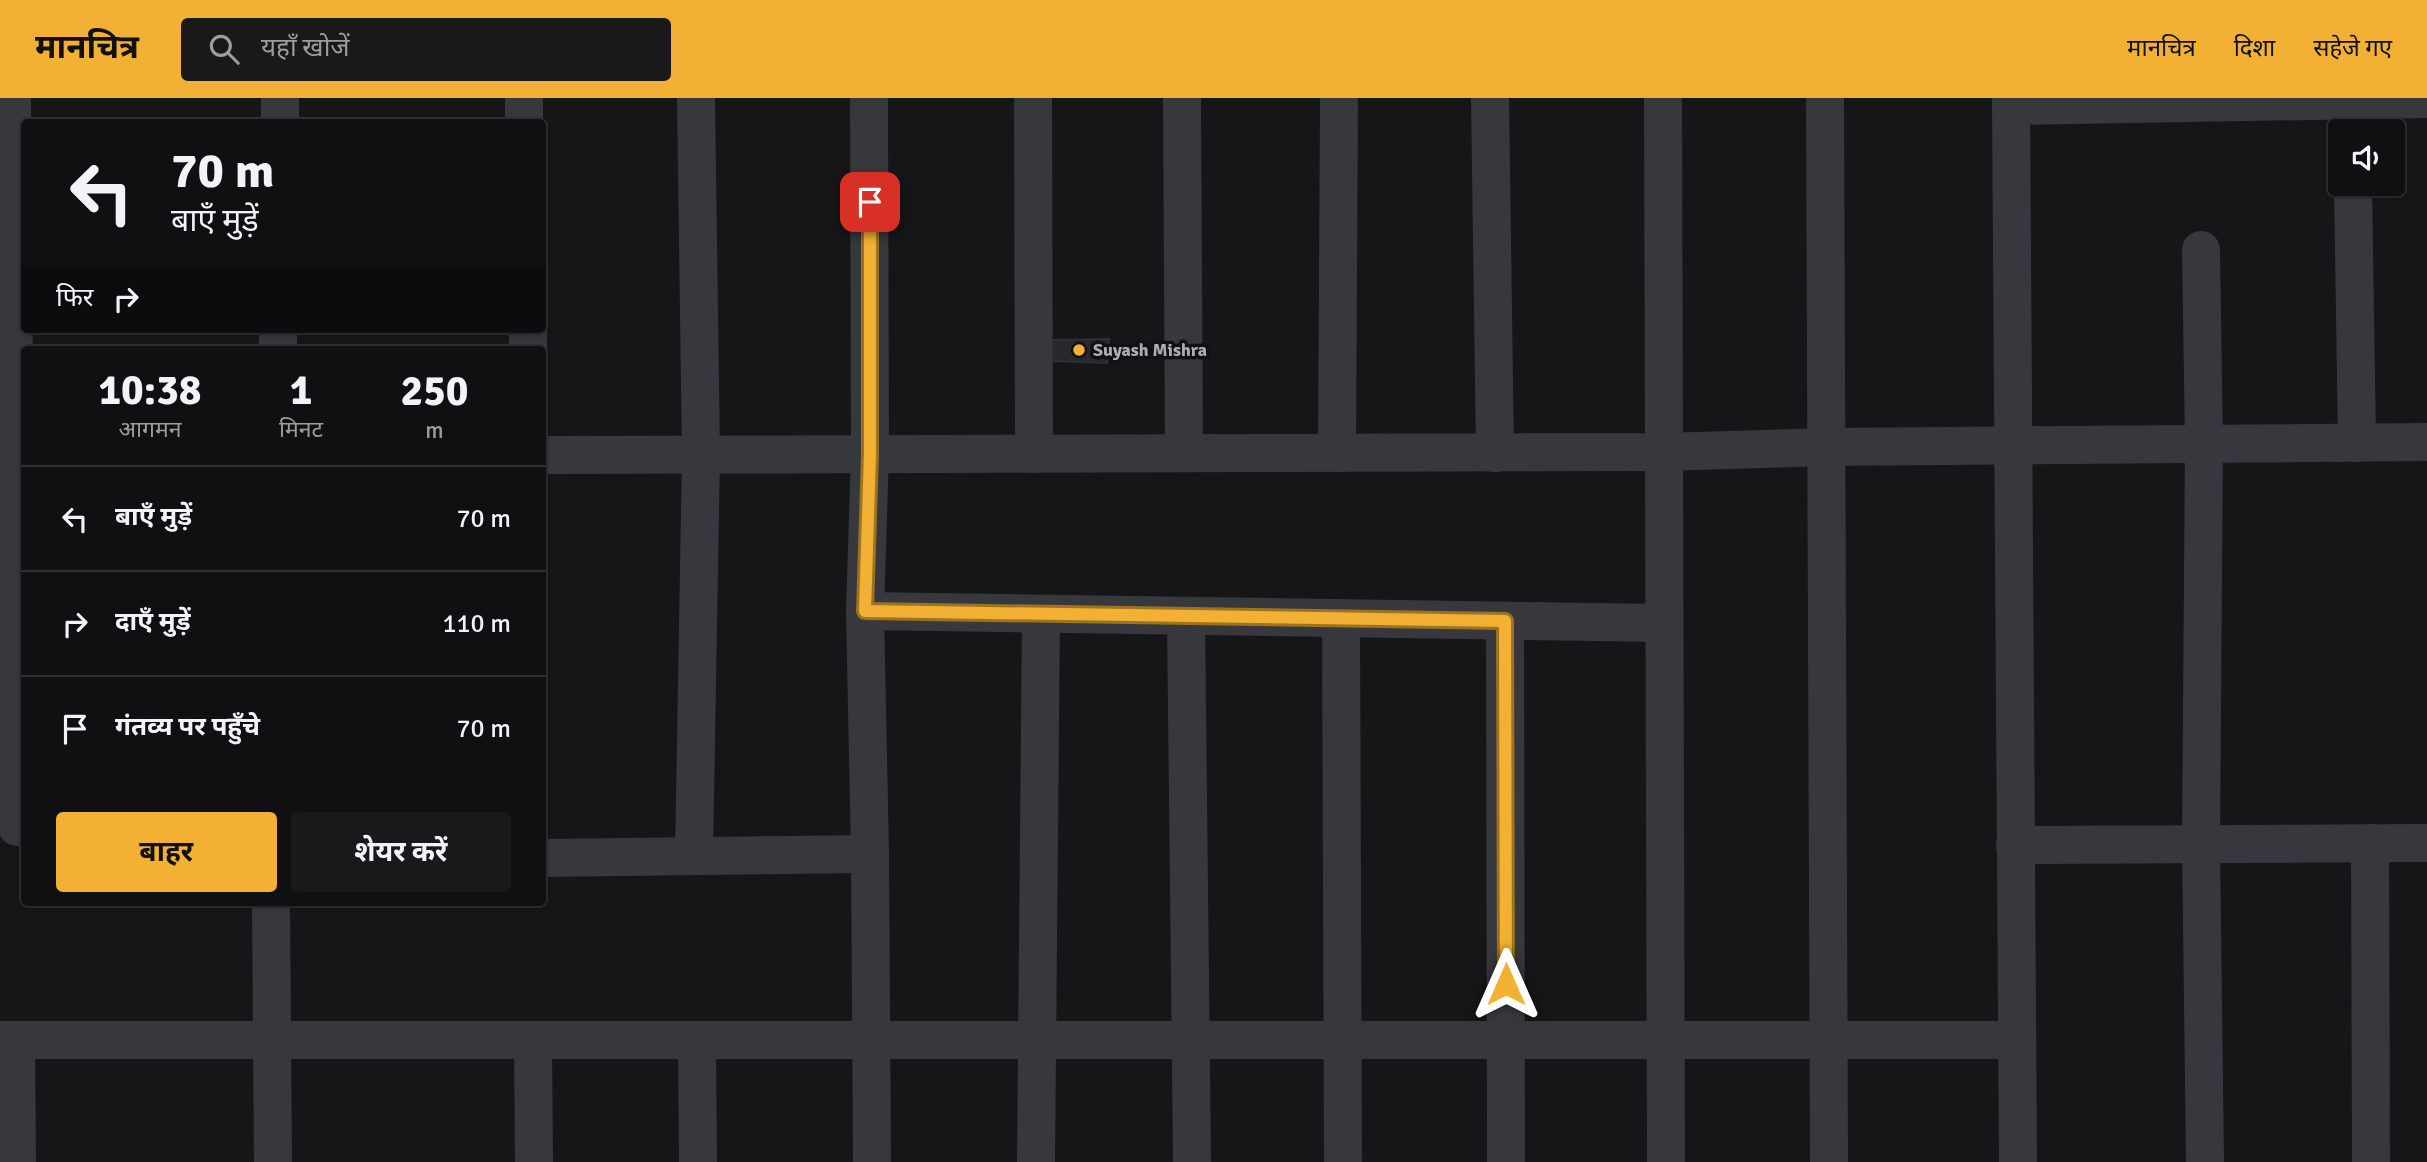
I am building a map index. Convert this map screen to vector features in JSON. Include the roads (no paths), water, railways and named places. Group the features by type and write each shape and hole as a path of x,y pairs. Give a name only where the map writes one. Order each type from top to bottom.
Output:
{"street":[{"path":"12,98 14,827"},
{"path":"280,98 280,119"},
{"path":"524,98 524,119"},
{"path":"694,855 701,455 695,98"},
{"path":"869,98 870,454 865,611 872,1162"},
{"path":"1033,98 1034,454"},
{"path":"1182,98 1184,453"},
{"path":"1338,453 1339,98"},
{"path":"1490,98 1496,453"},
{"path":"1663,98 1667,1162"},
{"path":"1825,98 1829,1162"},
{"path":"2018,1162 2011,102 2248,100 2353,116 2427,99"},
{"path":"2353,196 2357,443"},
{"path":"2201,250 2204,444 2201,844 2206,1162"},
{"path":"546,456 1664,452 1826,447 2427,442"},
{"path":"865,611 1664,623"},
{"path":"1036,1162 1035,1041 1041,614"},
{"path":"1186,616 1192,1162"},
{"path":"1341,618 1343,1162"},
{"path":"1505,621 1506,1162"},
{"path":"2370,843 2371,1162"},
{"path":"2015,845 2427,843"},
{"path":"546,858 870,854"},
{"path":"271,906 273,1162"},
{"path":"17,1162 8,1040 2017,1040"},
{"path":"533,1041 534,1162"},
{"path":"698,1041 698,1162"}],"place":[{"name":"Suyash Mishra","path":"1079,350"}]}
